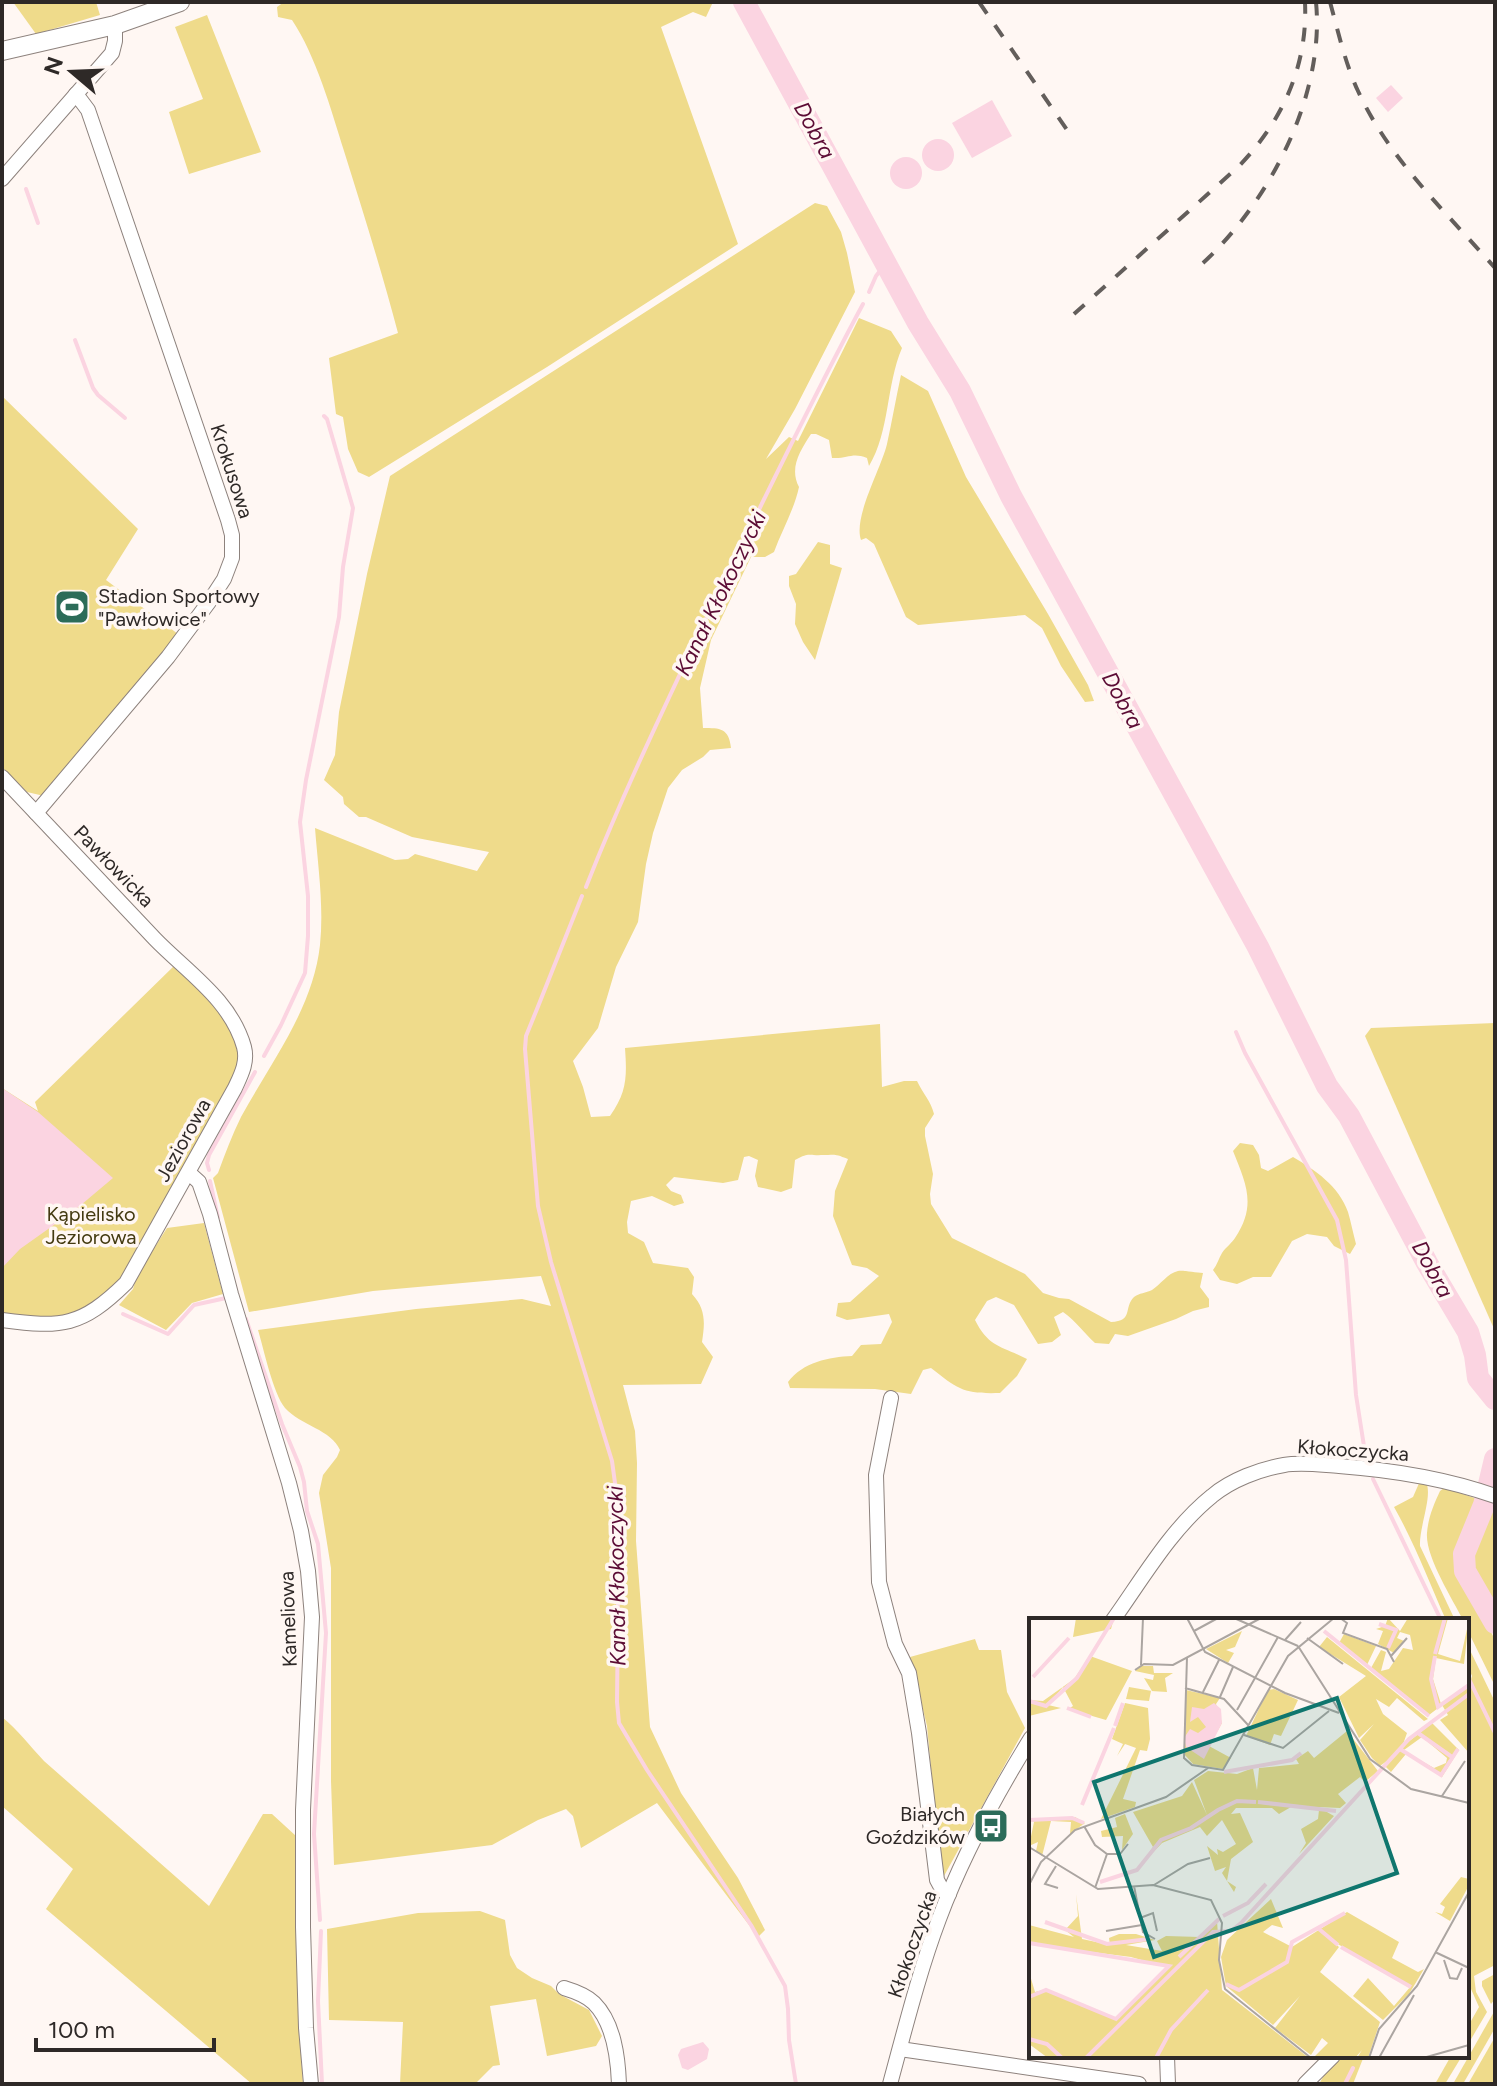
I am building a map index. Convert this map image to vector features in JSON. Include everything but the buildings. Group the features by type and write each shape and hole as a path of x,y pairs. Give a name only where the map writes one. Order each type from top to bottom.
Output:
{"street":[{"path":"2,51 115,25 180,2"},
{"path":"2,179 112,53 115,25"},
{"name":"Krokusowa","path":"36,813 191,628 224,579 233,546 228,520 163,324 88,110 76,94"},
{"name":"Pawłowicka","path":"2,777 158,942 200,981"},
{"name":"Jeziorowa","path":"2,1320 51,1325 69,1322 100,1306 126,1283 235,1088 246,1061 235,1026 200,981"},
{"name":"Kameliowa","path":"189,1173 197,1177 210,1214 289,1483 308,1571 312,1617 303,1810 303,1927 311,2084"},
{"path":"891,1398 876,1475 879,1582 895,1644 909,1673 937,1880 943,1891 949,1894"},
{"name":"Kłokoczycka","path":"1114,1618 1171,1539 1198,1509 1214,1494 1257,1472 1286,1465 1310,1464 1393,1471 1438,1478 1495,1496"},
{"name":"Kłokoczycka","path":"890,2084 933,1936 949,1894 986,1816 1029,1741"},
{"path":"564,1988 592,2001 603,2016 612,2035 619,2084"},
{"path":"900,2049 1139,2084"},
{"path":"1167,2058 1168,2084"},
{"path":"1305,2084 1331,2058"}],"green space":[{"path":"13,2 96,2 100,15 36,34"},
{"path":"284,2 713,2 706,17 693,12 661,27 738,244 369,477 358,472 348,449 343,417 336,414 329,358 398,333 322,83 292,20 278,17 277,7"},
{"path":"207,15 261,152 189,174 169,112 203,99 175,27"},
{"path":"815,203 827,206 841,232 855,292 766,459 789,437 798,441 859,318 891,331 902,348 881,438 869,466 867,458 862,456 832,458 829,440 811,434 797,460 795,473 799,487 774,552 765,557 751,557 711,640 700,688 703,728 723,730 731,748 710,750 682,770 668,788 646,864 638,922 616,967 598,1028 573,1061 591,1117 610,1116 620,1099 626,1076 625,1048 880,1024 882,1087 917,1081 933,1109 934,1114 925,1128 933,1174 931,1204 952,1238 1025,1274 1043,1293 1069,1299 1111,1322 1125,1317 1134,1297 1152,1290 1178,1271 1203,1273 1200,1287 1209,1299 1209,1307 1128,1336 1115,1334 1109,1344 1095,1343 1063,1312 1054,1317 1061,1335 1052,1342 1038,1344 1014,1305 996,1297 987,1301 975,1320 991,1341 1027,1359 1017,1376 1000,1393 962,1389 931,1368 923,1370 911,1394 875,1389 790,1388 788,1382 809,1365 852,1356 861,1345 881,1344 892,1322 889,1314 847,1320 836,1316 838,1303 850,1302 879,1276 867,1268 852,1265 833,1216 835,1191 848,1159 834,1155 808,1155 795,1160 792,1188 781,1192 758,1187 755,1176 758,1160 749,1156 744,1157 738,1180 723,1183 674,1177 666,1185 681,1195 684,1203 674,1206 652,1196 631,1201 628,1233 644,1242 653,1263 688,1268 694,1277 692,1294 703,1316 702,1342 713,1357 701,1384 623,1385 635,1431 636,1541 650,1727 681,1793 738,1878 765,1930 758,1937 657,1803 581,1848 573,1816 566,1809 492,1845 334,1865 331,1568 319,1493 323,1475 340,1450 330,1437 285,1408 273,1382 258,1330 416,1309 522,1299 551,1306 541,1276 373,1291 249,1312 213,1178 218,1173 241,1117 300,1013 316,969 321,916 315,828 395,860 408,859 415,854 477,871 489,852 412,837 366,817 359,817 324,780 335,755 339,712 390,476"},
{"path":"901,375 928,391 966,477 1048,614 1094,701 1085,702 1061,666 1042,628 1025,615 918,625 906,617 874,544 866,538 861,540 860,530 864,506 887,444"},
{"name":"Stadion Sportowy \"Pawłowice\"","path":"2,396 138,529 106,580 178,634 44,796 27,792 2,767"},
{"path":"818,542 830,545 830,564 842,568 815,660 795,624 796,604 789,586 789,576 796,574"},
{"name":"Kąpielisko Jeziorowa","path":"175,965 208,998 228,1025 235,1039 238,1068 123,1278 100,1300 78,1312 53,1317 2,1313 2,1088 38,1111 35,1102"},
{"path":"1495,1023 1495,1331 1365,1036 1371,1028"},
{"path":"1240,1143 1253,1145 1261,1168 1268,1171 1293,1157 1318,1173 1339,1194 1348,1212 1356,1244 1350,1254 1334,1246 1327,1237 1307,1234 1292,1241 1271,1277 1253,1277 1237,1284 1220,1280 1213,1270 1234,1240 1246,1215 1245,1184 1233,1151"},
{"path":"204,1223 223,1294 192,1303 166,1330 119,1305 133,1289 137,1275 167,1228"},
{"path":"1420,1481 1426,1482 1428,1495 1420,1546 1454,1618 1445,1618 1394,1507 1413,1497"},
{"path":"1444,1488 1463,1491 1463,1494 1491,1504 1495,1509 1495,1612 1485,1593 1474,1598 1495,1640 1495,1686 1469,1633 1469,1618 1462,1618 1430,1553 1427,1533 1440,1491"},
{"path":"975,1639 979,1650 1001,1650 1007,1692 1025,1728 944,1876 941,1875 927,1726 910,1657"},
{"path":"1469,1648 1495,1702 1495,1965 1474,1976 1476,1992 1487,2012 1469,2043 1469,2024 1479,2007 1469,1984 1469,1686 1472,1676"},
{"path":"2,1717 44,1761 209,1906 263,1814 272,1814 296,1836 303,2084 252,2084 46,1909 73,1869 2,1806"},
{"path":"480,1911 505,1920 510,1955 517,1968 589,2010 602,2036 596,2046 547,2056 536,1999 490,2006 500,2065 493,2066 475,2084 400,2084 403,2022 329,2020 327,1929 418,1913"},
{"path":"1495,1974 1495,1999 1491,2004 1482,1981"},
{"path":"1495,2010 1495,2028 1463,2084 1453,2084"},
{"path":"1495,2037 1495,2084 1468,2084"},
{"path":"1340,2058 1363,2058 1353,2084 1319,2084"},
{"path":"1450,2058 1461,2058 1445,2084 1435,2084"}],"shaded area":[{"path":"1391,85 1403,98 1388,112 1376,98"},
{"path":"992,100 1012,136 972,158 952,123"},
{"path":"938,139 950,143 954,155 950,167 938,171 926,167 922,155 926,143"},
{"path":"906,157 918,161 922,173 918,185 906,189 894,185 890,173 894,161"},
{"path":"2,1088 38,1112 113,1178 20,1249 2,1268"},
{"path":"703,2042 709,2049 707,2059 688,2070 682,2068 678,2055 681,2049"}],"waterway":[{"name":"Dobra","path":"744,2 918,323 960,391 1011,496 1258,947 1327,1086 1349,1116 1427,1263 1468,1332 1478,1378 1495,1399"},
{"path":"26,189 38,223"},
{"name":"Kanał Kłokoczycki","path":"869,292 887,262"},
{"name":"Kanał Kłokoczycki","path":"586,887 632,777 716,598 863,304"},
{"path":"75,340 93,388 125,418"},
{"path":"264,1056 305,973 308,896 300,822 339,617 343,567 353,508 324,416"},
{"name":"Kanał Kłokoczycki","path":"582,896 526,1036 525,1049 538,1206 551,1262 612,1461 615,1483 619,1723 751,1925 785,1986 796,2084"},
{"path":"1236,1032 1337,1220 1346,1260 1356,1395 1366,1459"},
{"path":"209,1170 209,1155 255,1072"},
{"path":"210,1181 218,1218"},
{"path":"123,1314 168,1334 194,1305 226,1298"},
{"path":"246,1319 300,1467 307,1511 318,1544 326,1633 314,1834 320,1920"},
{"name":"Dobra","path":"1495,1459 1484,1505 1464,1554 1465,1571 1495,1623"},
{"path":"1373,1479 1440,1618"},
{"path":"1469,1679 1495,1733"},
{"path":"321,1931 318,2001 322,2084"},
{"path":"1345,2084 1353,2068"}],"railway":[{"path":"979,2 1074,140"},
{"path":"1074,314 1254,150 1279,112 1297,70 1305,26 1305,2"},
{"path":"1203,263 1250,209 1271,178 1288,144 1312,73 1316,2"},
{"path":"1330,2 1349,69 1371,116 1402,162 1495,268"}],"place":[{"name":"Stadion Sportowy \"Pawłowice\"","path":"72,607"},
{"name":"Białych Goździków","path":"991,1826"}]}
